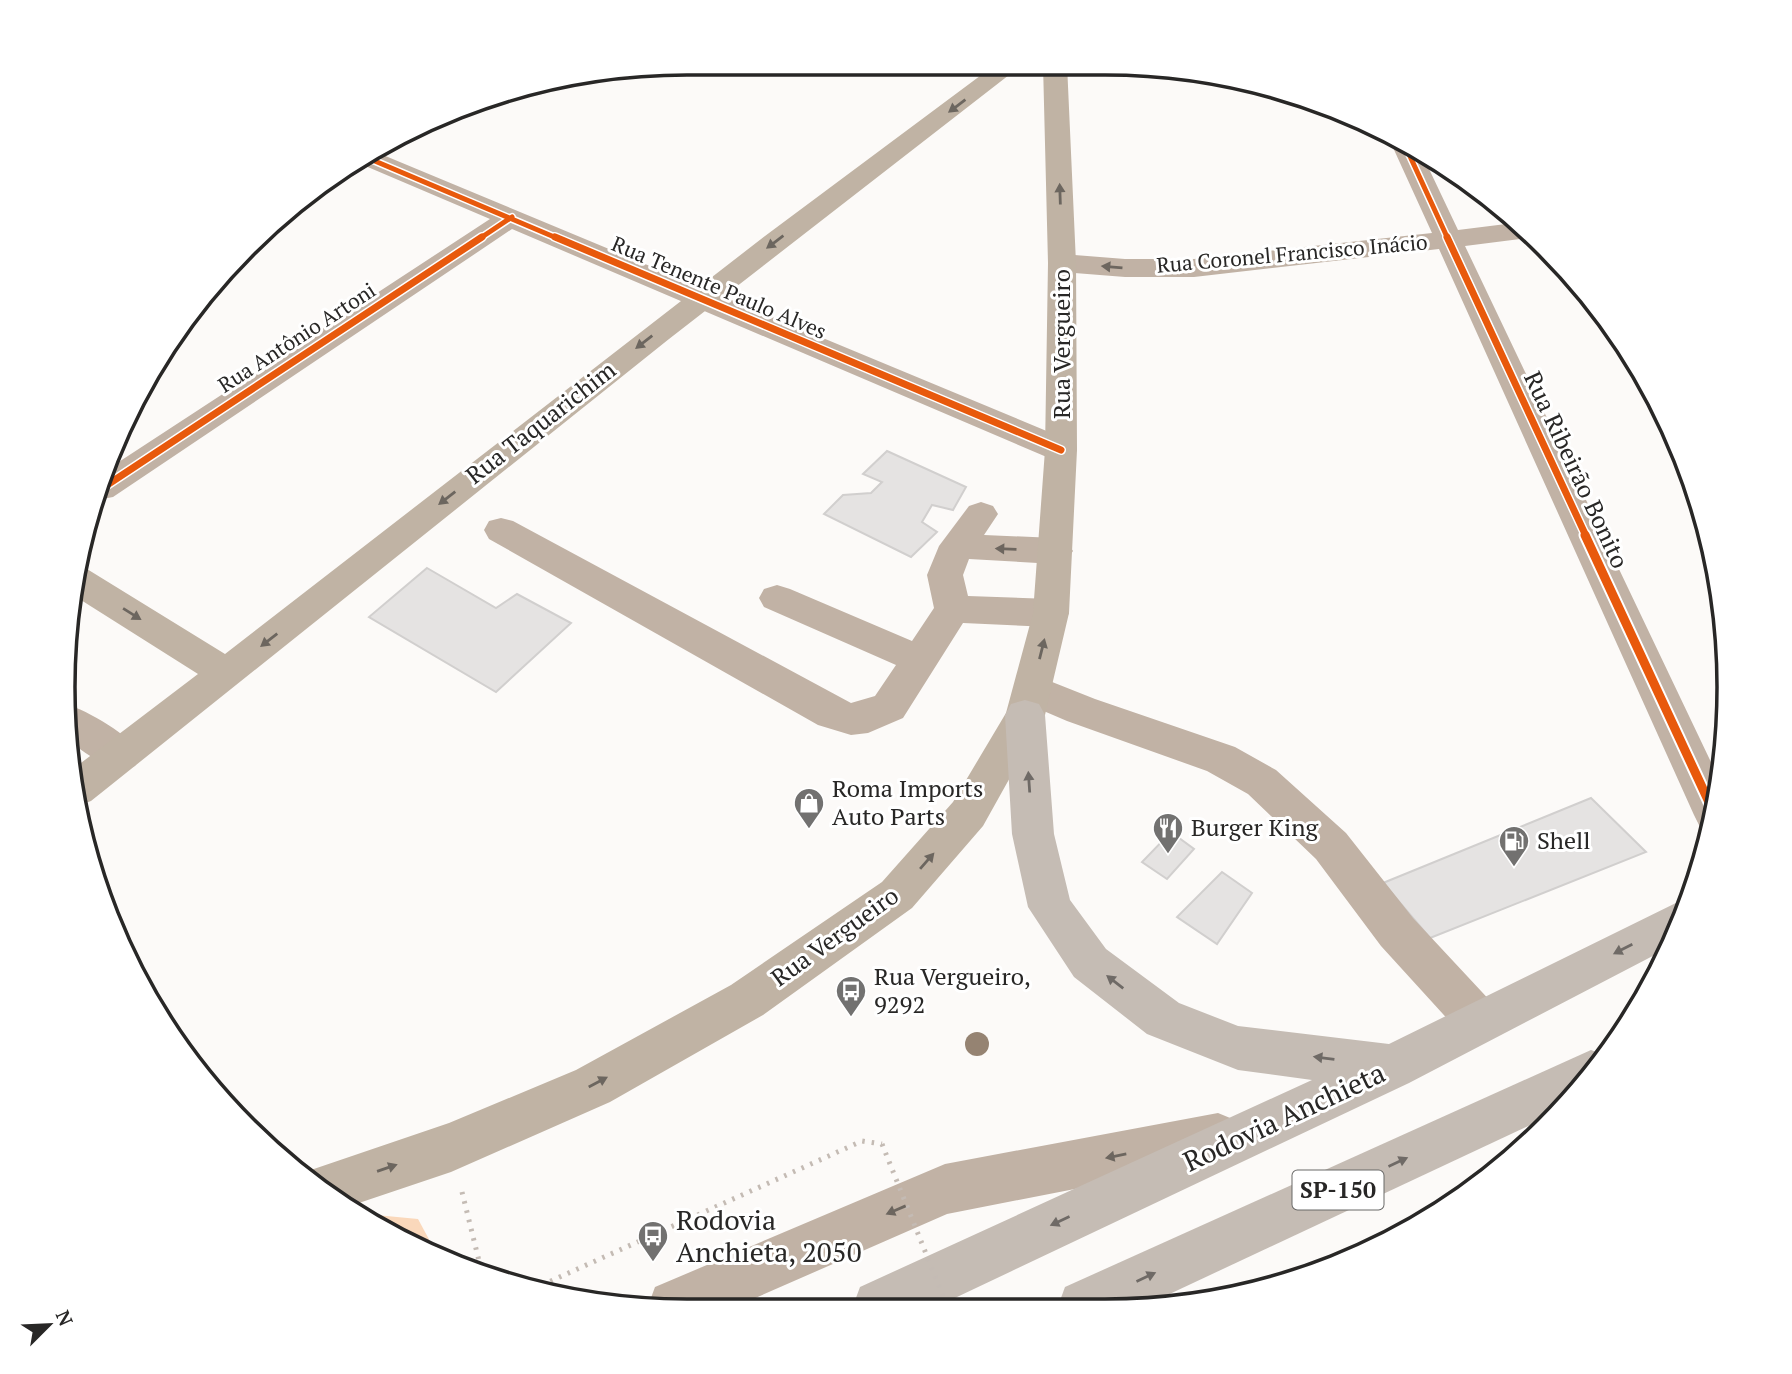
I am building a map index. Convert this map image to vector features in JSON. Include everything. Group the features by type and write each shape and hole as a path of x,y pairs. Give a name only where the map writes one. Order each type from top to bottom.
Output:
{"highway":[{"path":"1029,702 1033,834 1050,907 1090,963 1163,1019 1238,1048 1392,1066"},
{"name":"Rodovia Anchieta","path":"893,1299 1392,1066 1668,926"},
{"name":"SP-150","path":"1099,1299 1571,1082"}],"main road":[{"name":"Rua Taquarichim","path":"83,784 227,674 698,299 996,75"},
{"name":"Rua Vergueiro","path":"334,1186 451,1147 593,1086 747,1000 897,895 968,814 1029,702 1051,612 1061,450 1062,263 1055,75"},
{"path":"84,584 227,674"}],"street":[{"name":"Rua Ribeirão Bonito","path":"1410,157 1707,797"},
{"name":"Rua Tenente Paulo Alves","path":"375,161 1061,450"},
{"name":"Rua Antônio Artoni","path":"111,483 512,218"},
{"name":"Rua Coronel Francisco Inácio","path":"1062,263 1125,268 1194,268 1513,232"},
{"path":"501,530 832,714 851,719 868,717 889,707 953,609 945,575 957,546 981,514"},
{"path":"957,546 1055,551"},
{"path":"777,598 920,660"},
{"path":"953,609 1051,612"},
{"path":"1029,702 1082,710 1221,759 1262,782 1331,846 1397,932 1479,1021"},
{"path":"77,727 121,755"},
{"path":"690,1299 945,1189 1255,1130"}],"path":[{"path":"548,1282 862,1141 883,1144 944,1299"},
{"path":"451,1147 480,1262"}],"shaded area":[{"path":"378,1215 418,1219 431,1242"}],"building":[{"path":"887,451 966,487 953,510 932,505 922,522 937,532 911,557 824,514 843,495 871,493 882,482 863,474"},
{"path":"427,568 496,608 517,594 571,623 496,692 369,617"},
{"name":"Shell","path":"1591,798 1646,852 1430,938 1383,883"},
{"name":"Burger King","path":"1171,832 1194,849 1167,879 1142,862"},
{"path":"1222,872 1252,893 1217,944 1177,917"}],"cycle path":[{"path":"1410,157 1707,797"},
{"path":"375,161 1061,450"},
{"path":"111,482 512,217"}],"place":[{"name":"Roma Imports Auto Parts","path":"809,830"},
{"name":"Burger King","path":"1168,855"},
{"name":"Shell","path":"1514,868"},
{"name":"Rua Vergueiro, 9292","path":"851,1018"},
{"name":"Rodovia Anchieta, 2050","path":"653,1263"}]}
